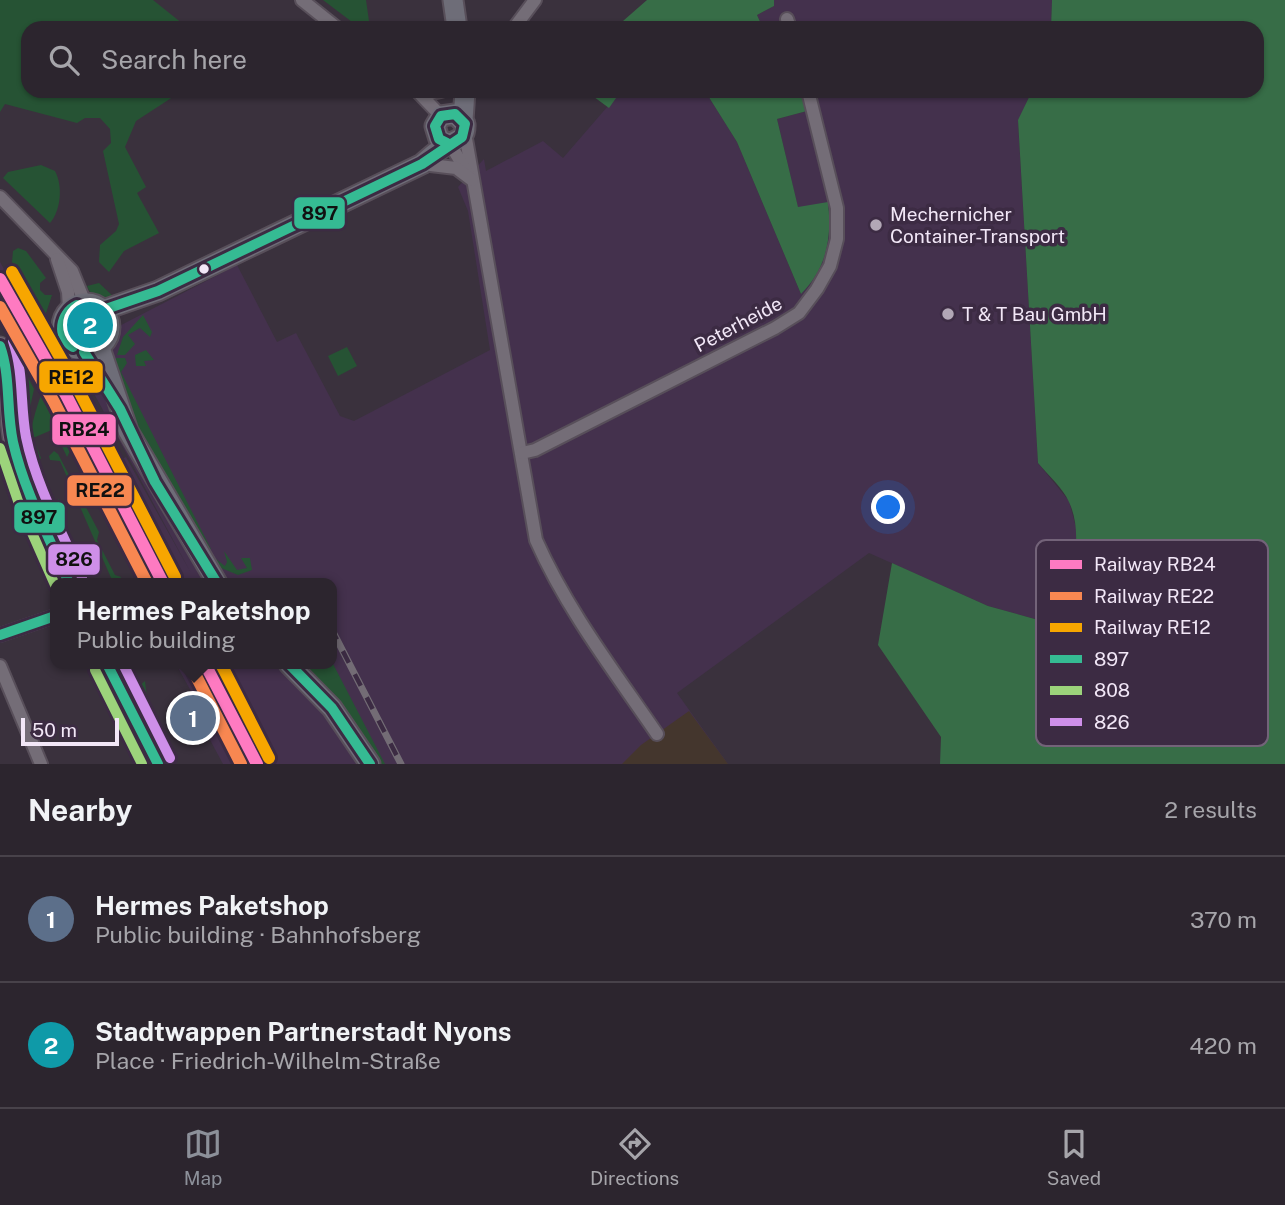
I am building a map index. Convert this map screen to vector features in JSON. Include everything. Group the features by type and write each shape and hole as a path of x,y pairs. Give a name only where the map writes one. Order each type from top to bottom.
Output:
{"main road":[{"path":"453,0 456,21"},
{"path":"449,129 451,98"},
{"path":"92,312 108,338 92,350 69,345 62,331 65,316 92,312 150,295 415,167 449,129 462,98"},
{"path":"92,350 155,482 215,578"},
{"path":"294,669 332,708 370,764"}],"street":[{"path":"302,0 328,21"},
{"path":"519,21 535,0"},
{"path":"424,98 449,129 474,184 536,540 551,575 657,734"},
{"name":"Peterheide","path":"522,453 535,450 799,313 830,266 837,239 837,208 830,171 810,98"},
{"path":"449,129 474,184"},
{"path":"415,167 456,168 474,184"},
{"path":"0,197 72,271 92,312"},
{"path":"0,346 8,380 8,410 20,468 67,578"},
{"path":"0,635 50,618"},
{"path":"0,666 41,764"},
{"path":"110,669 158,764"}],"shaded area":[{"path":"774,0 1052,0 1051,21 760,21 757,15 774,6"},
{"path":"615,98 709,98 737,142 801,294 798,208 777,119 807,111 804,98 1029,98 1018,121 1038,463 1069,501 1078,535 1077,540 1036,540 1036,619 988,606 869,553 677,693 728,764 223,764 202,725 208,722 179,669 337,669 337,578 137,578 41,395 39,382 0,312 0,262 115,462 126,457 191,573 71,351 237,265 277,342 296,333 340,416 354,421 490,350 468,211 458,187 484,159 486,171 543,141 563,158"},
{"path":"689,711 728,764 622,764 641,745"}],"green space":[{"path":"0,0 153,0 179,21 21,21 21,98 171,98 136,121 125,147 146,187 137,193 159,233 124,251 109,272 99,262 100,245 116,231 119,224 103,151 111,143 110,129 100,118 85,118 77,123 5,104 0,112"},
{"path":"323,0 366,0 369,21 351,21"},
{"path":"647,0 774,0 774,6 757,15 760,21 623,21"},
{"path":"1052,0 1285,0 1285,764 940,764 941,737 878,645 892,563 988,606 1036,619 1036,746 1268,746 1268,540 1076,540 1074,516 1069,502 1038,463 1018,120 1029,98 1264,98 1264,21 1051,21"},
{"path":"595,98 616,98 609,108"},
{"path":"709,98 804,98 807,111 777,119 798,207 828,202 829,228 822,263 801,294 737,142"},
{"path":"41,165 55,171 58,177 59,205 50,223 3,178 8,172"},
{"path":"18,248 26,251 46,278 40,283 40,290 45,295 52,295 44,319 12,262 13,251"},
{"path":"99,283 116,299 102,299 92,294 87,286"},
{"path":"143,315 152,332 150,337 140,328 128,335 135,344 125,355 117,355 123,337"},
{"path":"347,347 357,366 338,376 328,356"},
{"path":"146,350 154,360 144,361 146,366 136,366 135,355"},
{"path":"11,355 16,355 34,389 23,440 20,440"},
{"path":"116,358 125,358 127,363 121,372 211,549 209,550 168,487 130,415 115,363"},
{"path":"41,395 65,446 70,443 72,447 67,457 54,429 33,438 41,458 34,467 30,441"},
{"path":"54,451 58,454 99,532 97,540 115,575 121,578 111,578 60,461 50,460 49,456"},
{"path":"35,470 52,505 59,499 61,504 50,509"},
{"path":"64,509 65,513 59,523 84,578 80,578 53,514"},
{"path":"224,551 237,570 247,568 241,558 250,558 252,570 238,575 221,568 212,556 225,566 227,562"},
{"path":"125,669 138,687 145,681 148,706 150,709 153,707 150,713 139,698"},
{"path":"307,669 336,669 385,764 380,764 355,723"}],"railway":[{"path":"337,640 401,764"}],"rail line":[{"name":"RE12","path":"12,272 78,389 175,577"},
{"name":"RB24","path":"0,279 66,395 160,578"},
{"name":"RE22","path":"0,307 54,402 144,578"},
{"name":"RB24","path":"208,669 257,764"},
{"name":"RE12","path":"224,669 269,758"},
{"name":"RE22","path":"193,670 241,764"}],"transit line":[{"name":"897","path":"103,310 158,291 422,164 462,137 465,124 455,114 441,116 435,126 439,139 447,143"},
{"name":"897","path":"73,347 64,337 62,325 67,314 77,305"},
{"name":"826","path":"13,341 19,365 24,425 30,455 50,508 82,577"},
{"name":"897","path":"0,346 6,370 11,430 18,460 38,514 67,578"},
{"name":"897","path":"84,352 120,409 155,482 214,578"},
{"name":"808","path":"0,448 18,501 52,578"},
{"name":"897","path":"0,635 50,618"},
{"name":"897","path":"110,669 158,764"},
{"name":"826","path":"126,669 170,758"},
{"name":"897","path":"294,669 332,708 370,764"},
{"name":"808","path":"95,670 142,764"}],"place":[{"name":"Mechernicher Container-Transport","path":"876,225"},
{"name":"T & T Bau GmbH","path":"948,314"},
{"name":"Stadtwappen Partnerstadt Nyons","path":"90,325"},
{"name":"Hermes Paketshop","path":"193,718"}]}
